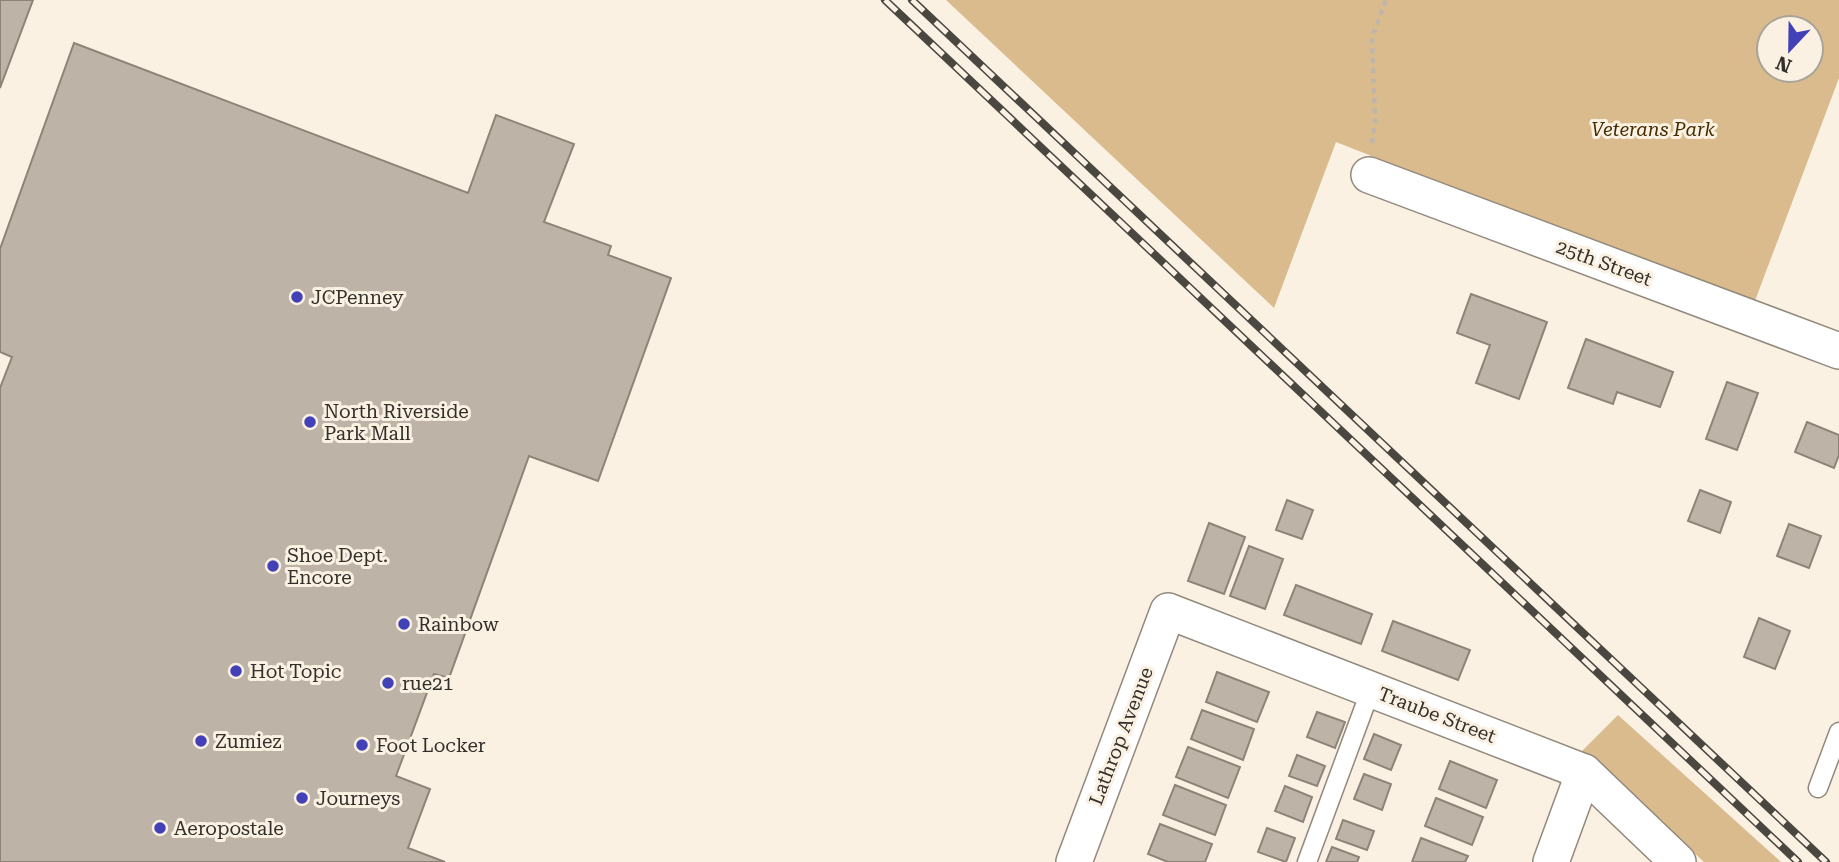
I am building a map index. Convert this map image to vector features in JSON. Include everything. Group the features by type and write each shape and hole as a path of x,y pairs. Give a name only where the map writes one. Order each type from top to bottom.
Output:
{"street":[{"name":"25th Street","path":"1369,175 1839,351"},
{"name":"Traube Street","path":"1168,611 1584,772 1678,862"},
{"name":"Lathrop Avenue","path":"1074,862 1168,611"},
{"path":"1551,862 1584,772"}],"lane":[{"path":"1307,862 1371,690"},
{"path":"1818,788 1839,732"}],"path":[{"path":"1369,175 1375,121 1372,37 1386,0"}],"green space":[{"name":"Veterans Park","path":"946,0 1839,0 1839,78 1753,306 1336,142 1274,308"},
{"path":"1618,715 1781,862 1704,862 1594,759 1579,754"}],"building":[{"path":"0,0 33,0 0,88"},
{"name":"North Riverside Park Mall","path":"74,43 468,193 496,115 574,144 544,222 611,246 608,255 671,278 598,481 529,456 449,678 434,674 396,776 430,789 408,848 445,862 0,862 0,388 12,357 0,352 0,249"},
{"path":"1471,294 1547,322 1519,399 1476,383 1490,345 1457,333"},
{"path":"1586,339 1673,372 1660,407 1617,392 1613,404 1568,388"},
{"path":"1727,382 1758,393 1737,450 1706,439"},
{"path":"1807,422 1839,435 1839,455 1834,468 1795,452"},
{"path":"1700,490 1731,502 1720,533 1688,521"},
{"path":"1287,500 1313,510 1302,539 1276,530"},
{"path":"1209,523 1245,537 1224,594 1188,581"},
{"path":"1789,524 1821,536 1809,568 1777,556"},
{"path":"1249,546 1283,559 1265,609 1230,596"},
{"path":"1296,585 1372,614 1361,644 1284,615"},
{"path":"1759,618 1790,631 1775,669 1744,657"},
{"path":"1393,621 1470,650 1458,680 1382,651"},
{"path":"1217,672 1269,692 1257,722 1206,702"},
{"path":"1202,710 1254,729 1243,760 1191,739"},
{"path":"1317,712 1345,722 1335,748 1307,737"},
{"path":"1374,734 1401,745 1391,770 1364,759"},
{"path":"1188,747 1240,767 1228,798 1176,777"},
{"path":"1297,755 1325,766 1317,786 1289,776"},
{"path":"1450,761 1497,780 1486,808 1439,789"},
{"path":"1364,774 1391,784 1382,810 1354,799"},
{"path":"1175,785 1226,805 1215,835 1163,815"},
{"path":"1285,786 1312,797 1303,822 1275,811"},
{"path":"1436,798 1483,817 1472,845 1425,826"},
{"path":"1343,820 1374,831 1367,850 1336,839"},
{"path":"1160,824 1212,844 1205,862 1168,862 1148,854"},
{"path":"1267,828 1295,838 1286,862 1258,852"},
{"path":"1421,838 1468,856 1465,862 1412,862"},
{"path":"1332,847 1359,857 1357,862 1326,862"}],"railway":[{"path":"885,0 1798,862"},
{"path":"912,0 1826,862"}],"place":[{"name":"JCPenney","path":"297,297"},
{"name":"North Riverside Park Mall","path":"310,422"},
{"name":"Shoe Dept. Encore","path":"273,566"},
{"name":"Rainbow","path":"404,624"},
{"name":"Hot Topic","path":"236,671"},
{"name":"rue21","path":"388,683"},
{"name":"Zumiez","path":"201,741"},
{"name":"Foot Locker","path":"362,745"},
{"name":"Journeys","path":"302,798"},
{"name":"Aeropostale","path":"160,828"}]}
